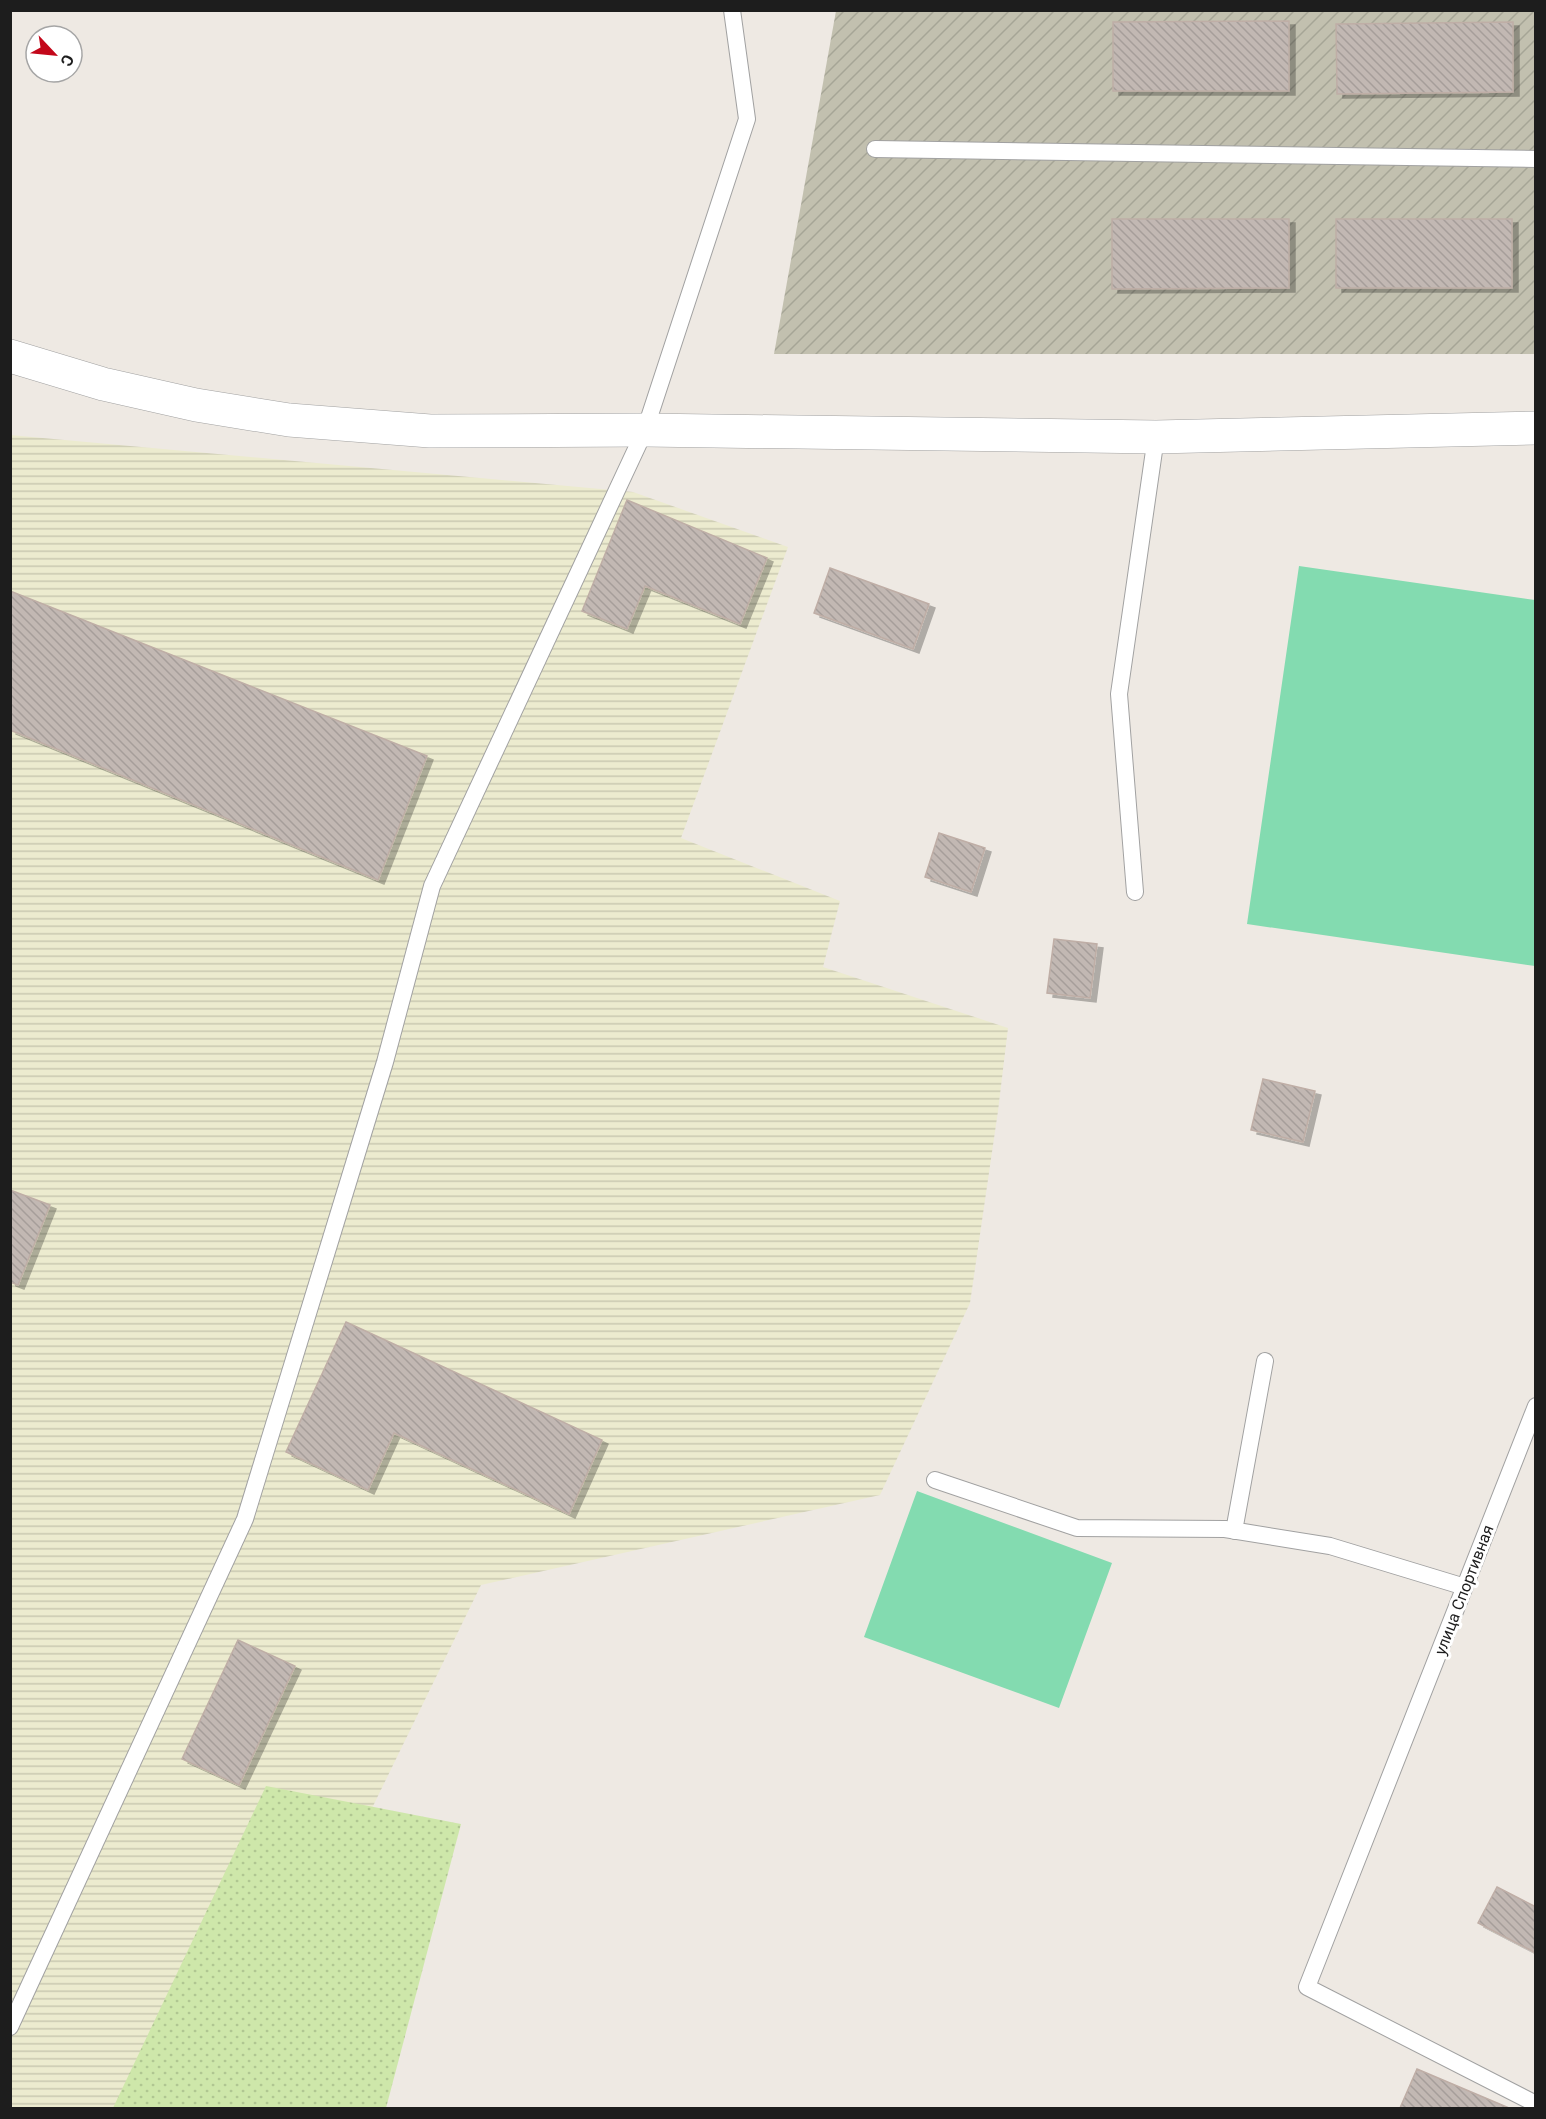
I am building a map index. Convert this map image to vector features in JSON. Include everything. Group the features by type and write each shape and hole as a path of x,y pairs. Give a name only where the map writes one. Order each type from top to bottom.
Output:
{"street":[{"path":"10,356 103,384 207,407 289,420 430,431 645,430 1156,437 1536,428"}],"lane":[{"path":"10,2027 245,1519 385,1062 432,886 645,430 747,119 732,10"},
{"path":"875,149 1536,159"},
{"path":"1135,892 1119,694 1156,437"},
{"path":"1234,1531 1265,1361"},
{"name":"улица Спортивная","path":"1536,1406 1307,1987 1536,2104"},
{"path":"934,1480 1077,1528 1234,1531 1330,1546 1465,1587"}],"shaded area":[{"path":"836,11 1535,11 1535,354 774,354"}],"green space":[{"path":"10,435 633,492 788,547 681,838 840,901 823,967 1008,1028 970,1303 880,1495 481,1585 313,1929 185,2108 11,2108"},
{"path":"1299,566 1535,600 1535,966 1247,924"},
{"path":"917,1491 1112,1563 1059,1708 864,1637"},
{"path":"266,1786 461,1824 386,2108 113,2108"}],"building":[{"path":"1289,21 1289,91 1113,91 1113,22"},
{"path":"1513,22 1513,92 1337,94 1336,24"},
{"path":"1112,219 1289,219 1289,288 1112,289"},
{"path":"1336,219 1512,219 1512,288 1336,288"},
{"path":"627,500 767,558 740,624 645,586 627,629 582,611"},
{"path":"830,568 929,604 913,649 814,613"},
{"path":"10,591 427,756 378,880 10,730"},
{"path":"939,833 985,848 971,892 925,877"},
{"path":"1054,939 1097,944 1090,998 1047,993"},
{"path":"1263,1079 1315,1091 1303,1142 1251,1130"},
{"path":"10,1190 50,1205 18,1285 10,1282"},
{"path":"346,1322 602,1440 569,1514 394,1433 368,1490 286,1452"},
{"path":"238,1640 295,1666 239,1785 182,1759"},
{"path":"1497,1887 1536,1907 1536,1953 1478,1923"},
{"path":"1417,2069 1509,2108 1400,2108"}]}
